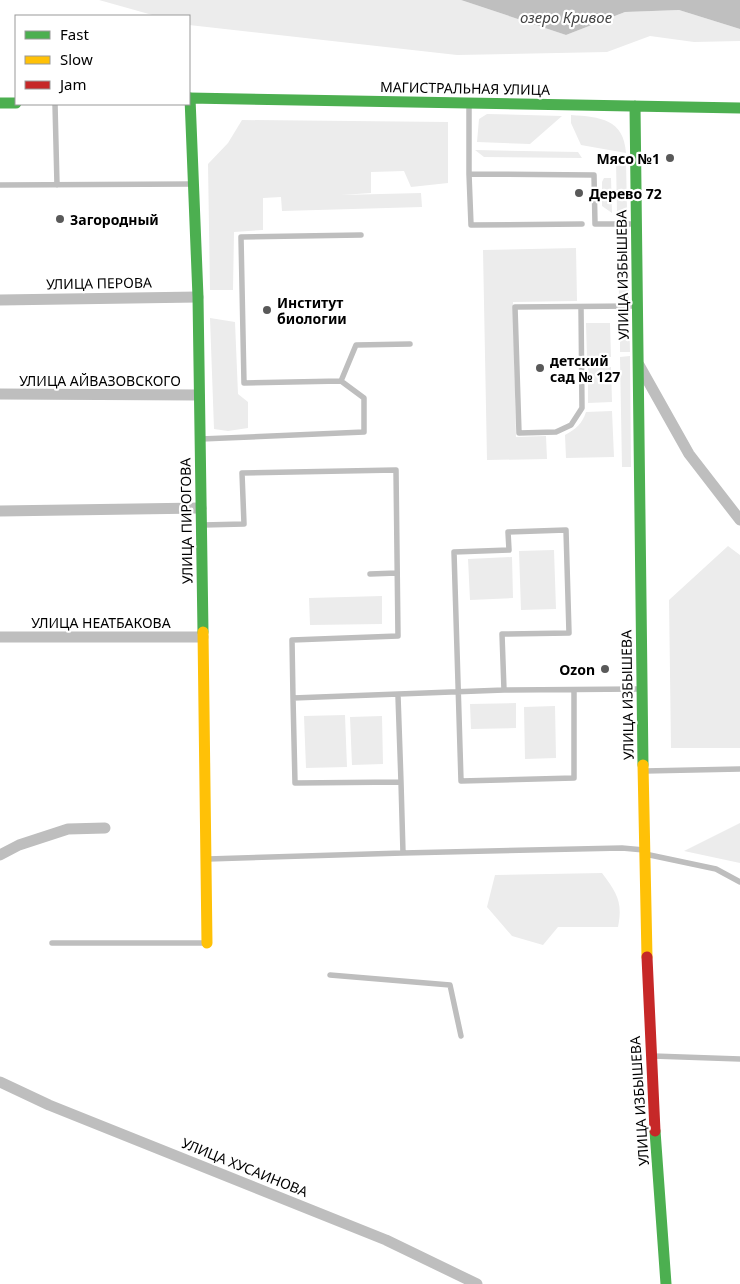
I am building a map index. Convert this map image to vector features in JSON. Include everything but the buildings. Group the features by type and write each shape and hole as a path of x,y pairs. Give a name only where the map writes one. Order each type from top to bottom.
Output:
{"street":[{"name":"МАГИСТРАЛЬНАЯ УЛИЦА","path":"190,98 740,108"},
{"name":"УЛИЦА ПИРОГОВА","path":"190,98 195,184 198,297 206,943"},
{"path":"0,103 15,103"},
{"name":"УЛИЦА ИЗБЫШЕВА","path":"635,106 644,852 651,1056 666,1284"},
{"name":"УЛИЦА ПЕРОВА","path":"0,300 198,297"},
{"path":"639,364 689,454 740,520"},
{"name":"УЛИЦА АЙВАЗОВСКОГО","path":"0,394 199,395"},
{"path":"0,511 201,508"},
{"name":"УЛИЦА НЕАТБАКОВА","path":"0,637 203,637"},
{"path":"0,855 19,845 68,829 105,828"},
{"name":"УЛИЦА ХУСАИНОВА","path":"0,1082 49,1105 386,1240 477,1284"}],"lane":[{"path":"469,102 471,225 582,224"},
{"path":"55,105 57,185"},
{"path":"469,174 594,174 595,224 636,224"},
{"path":"0,185 195,184"},
{"path":"199,439 364,432 364,398 341,381 244,383 240,237 361,235"},
{"path":"581,307 582,408 571,425 556,432 520,433 515,307 637,306"},
{"path":"341,381 356,345 410,344"},
{"path":"202,525 244,524 242,473 396,470 398,636 292,640 295,784 401,782"},
{"path":"504,690 502,634 569,633 566,530 508,532 509,550 454,552 461,781 574,778 574,690"},
{"path":"370,574 397,573"},
{"path":"293,698 398,696 504,690 642,689"},
{"path":"398,696 403,853"},
{"path":"643,771 740,769"},
{"path":"206,859 622,848 716,869 740,882"},
{"path":"52,943 206,943"},
{"path":"330,975 450,985 461,1036"},
{"path":"651,1056 740,1059"}],"shaded area":[{"path":"99,0 461,0 566,35 625,12 679,10 740,29 740,41 694,42 650,36 607,52 457,55 190,25 190,15 152,15"},
{"path":"487,114 562,116 530,144 477,142 479,119"},
{"path":"571,115 592,117 609,122 621,133 626,153 581,145 571,123"},
{"path":"242,120 448,122 448,183 411,187 404,171 371,172 371,193 341,195 421,193 422,207 282,211 281,197 263,198 263,230 234,232 233,290 210,290 208,164 228,143"},
{"path":"475,150 578,152 582,158 484,157"},
{"path":"616,161 626,161 627,210 617,213"},
{"path":"604,178 611,178 612,213 602,206 602,182"},
{"path":"627,234 629,302 619,302 618,235"},
{"path":"576,248 577,301 513,302 516,437 546,436 547,459 487,460 483,250"},
{"path":"620,310 629,310 630,352 620,352"},
{"path":"210,318 235,322 238,394 248,402 248,428 228,431 214,429"},
{"path":"586,323 610,323 611,357 587,358"},
{"path":"630,356 631,467 622,467 620,357"},
{"path":"611,367 612,402 588,403 588,368"},
{"path":"612,411 614,457 566,458 565,435 578,426 586,412"},
{"path":"728,546 740,555 740,748 671,748 669,600"},
{"path":"554,550 556,609 521,610 519,551"},
{"path":"512,557 513,598 470,600 468,559"},
{"path":"382,596 382,624 310,625 309,598"},
{"path":"516,703 516,728 471,729 470,704"},
{"path":"555,706 556,758 525,759 524,707"},
{"path":"345,715 347,767 306,768 304,716"},
{"path":"382,716 383,764 352,765 350,717"},
{"path":"740,823 740,863 684,851"},
{"path":"602,873 618,898 620,911 618,927 558,927 543,945 512,936 487,907 495,875"}],"water":[{"name":"озеро Кривое","path":"461,0 740,0 740,29 679,10 625,12 566,35"}],"traffic: fast":[{"path":"190,98 198,297 203,632"},
{"path":"190,98 740,108"},
{"path":"0,103 15,103"},
{"path":"635,106 643,765"},
{"path":"655,1131 666,1284"}],"traffic: slow":[{"path":"203,632 207,943"},
{"path":"643,765 647,957"}],"traffic: jam":[{"path":"647,957 655,1131"}],"place":[{"name":"Мясо №1","path":"670,158"},
{"name":"Дерево 72","path":"579,193"},
{"name":"Загородный","path":"60,219"},
{"name":"Институт биологии","path":"267,310"},
{"name":"детский сад № 127","path":"540,368"},
{"name":"Ozon","path":"605,669"}]}
